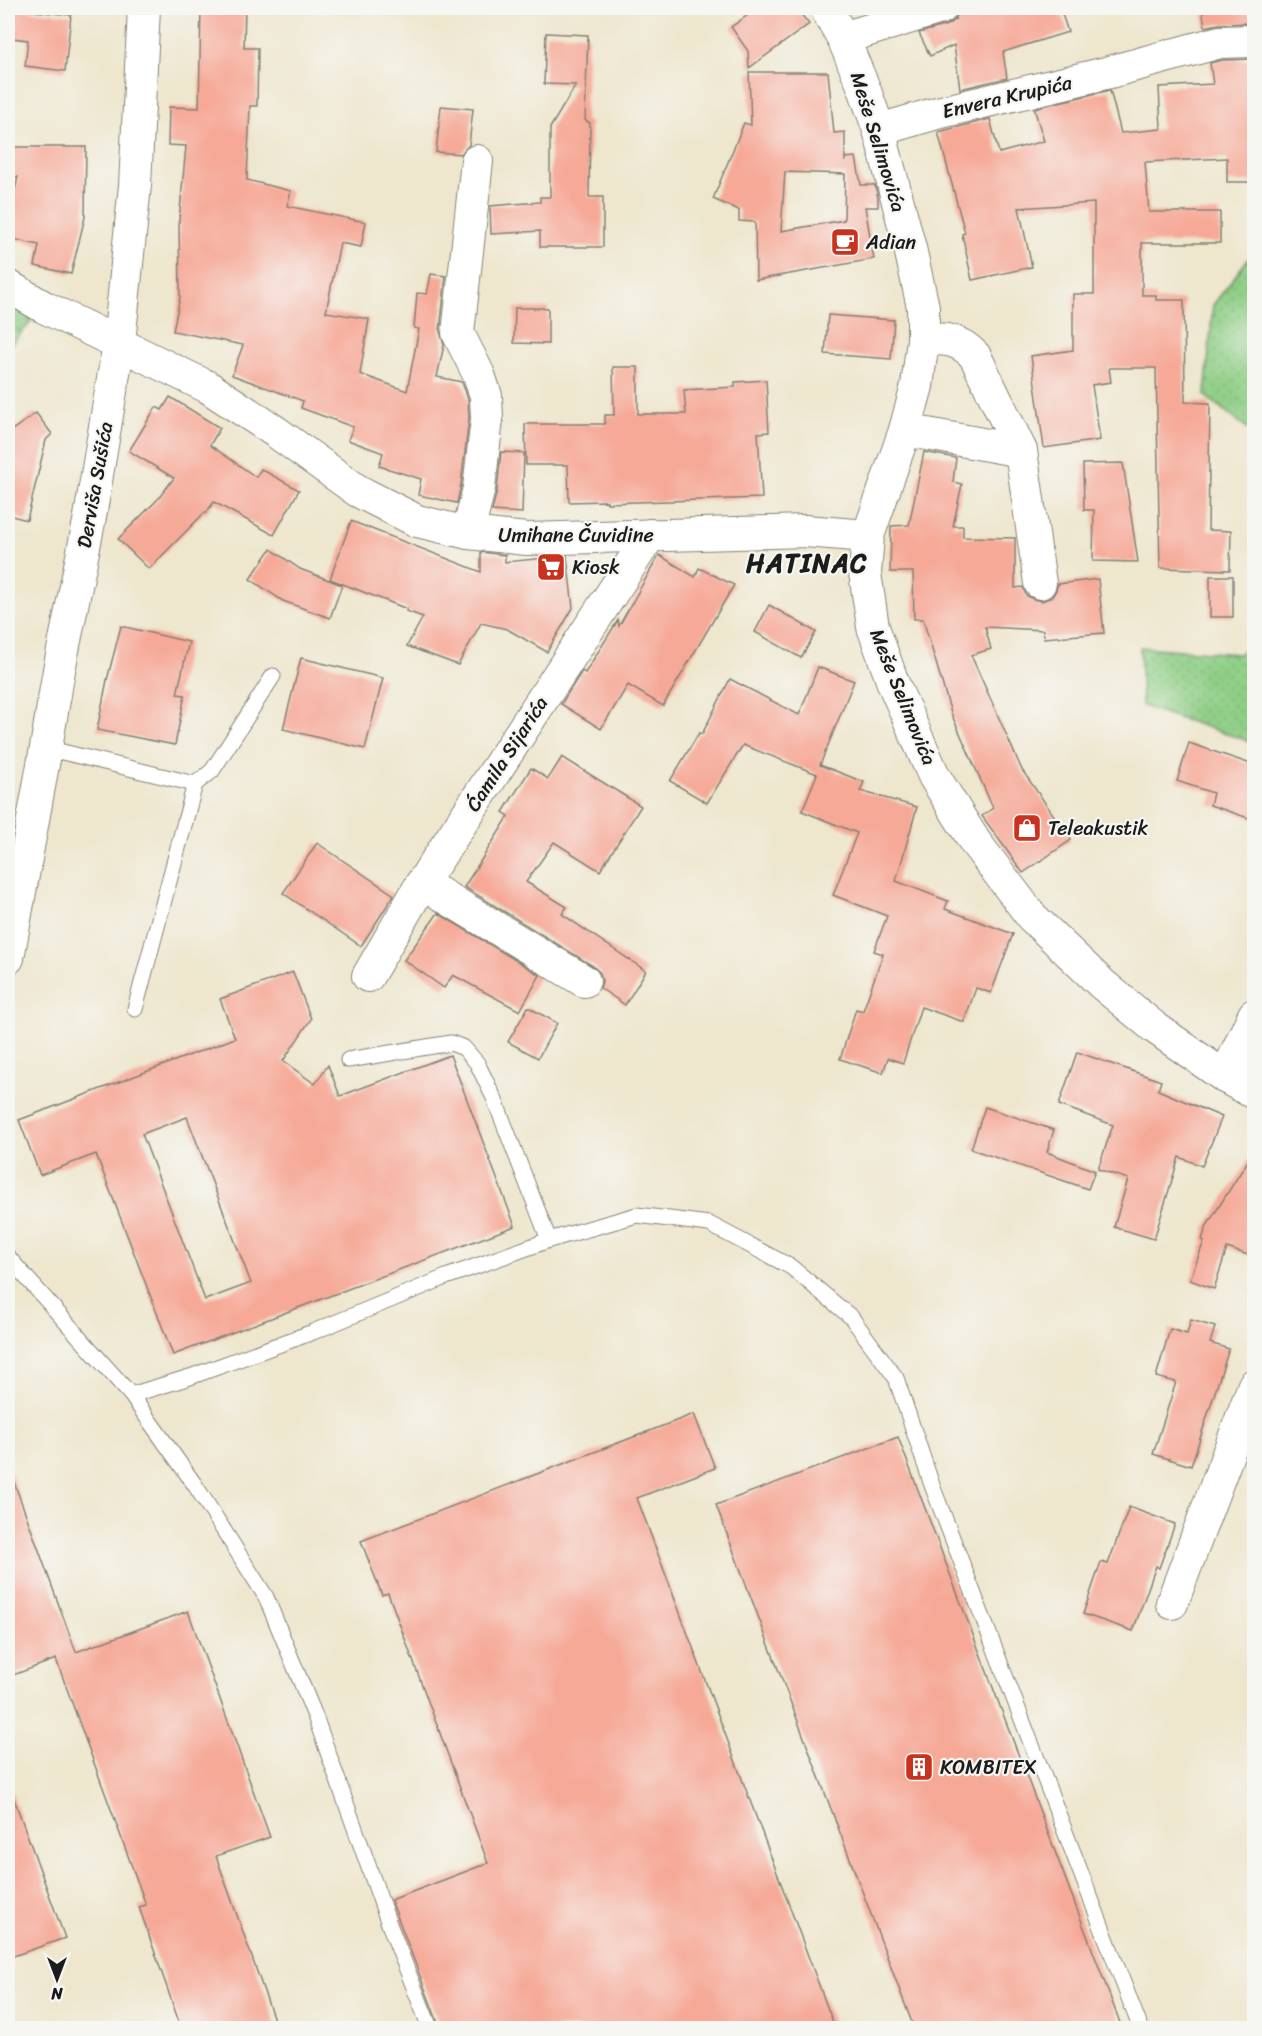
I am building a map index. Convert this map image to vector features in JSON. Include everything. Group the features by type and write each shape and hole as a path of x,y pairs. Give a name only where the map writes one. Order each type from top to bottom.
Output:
{"street":[{"name":"Derviša Sušića","path":"8,958 16,857 46,748 58,670 90,517 119,343 135,185 144,8"},
{"name":"Meše Selimovića","path":"826,8 843,38 879,130 923,307 923,340 917,386 905,430 868,536 865,573 873,627 893,683 934,776 975,842 1032,917 1102,984 1154,1027 1237,1068 1254,1093"},
{"path":"843,38 940,8"},
{"name":"Envera Krupića","path":"879,130 937,113 1220,42 1254,41"},
{"path":"468,533 479,488 487,419 486,396 479,375 458,333 477,160"},
{"name":"Umihane Čuvidine","path":"8,286 44,307 208,387 358,490 417,521 468,533 527,539 805,531 868,536"},
{"path":"923,340 946,338 960,343 975,356 1021,452 1040,583"},
{"path":"905,430 1021,452"},
{"name":"Ćamila Sijarića","path":"368,976 422,883 650,535"},
{"path":"422,883 584,981"},
{"path":"1237,1068 1254,1015"},
{"path":"1172,1603 1254,1384"}],"lane":[{"path":"135,1009 195,784 212,771 273,676"},
{"path":"46,748 195,784"},
{"path":"348,1060 451,1043 464,1048 477,1063 494,1098 549,1240"},
{"path":"131,1395 190,1377 313,1332 446,1277 549,1240 637,1215 709,1224 791,1267 851,1317 896,1378 933,1488 1139,2024"},
{"path":"8,1257 131,1395 195,1485 266,1597 315,1716 389,1924 430,2028"}],"green space":[{"path":"1254,251 1254,433 1205,396 1213,305"},
{"path":"8,286 44,307 8,348"},
{"path":"1254,644 1254,743 1142,706 1140,647 1239,654"}],"building":[{"path":"201,8 245,8 244,48 258,48 257,106 250,106 247,180 291,191 287,206 366,222 361,247 340,243 326,312 369,319 360,374 407,391 419,329 414,328 417,293 427,294 431,274 446,276 440,331 444,345 437,377 462,382 468,399 469,418 457,503 418,495 421,479 379,466 383,453 348,440 353,427 301,408 303,401 232,375 243,345 173,331 180,297 179,221 186,146 168,145 169,107 199,108"},
{"path":"758,8 796,8 809,24 749,68 748,51 731,27"},
{"path":"964,8 1060,8 1068,32 1003,52 1007,78 960,89 954,45 930,56 919,33 947,25 955,20 959,10"},
{"path":"1202,8 1254,8 1254,23 1219,24 1205,27"},
{"path":"15,9 71,15 65,71 25,66 28,40 12,38"},
{"path":"546,33 588,35 585,120 590,123 589,197 603,197 603,247 540,247 540,231 491,234 490,206 540,202 540,197 550,197 550,128 576,85 544,84"},
{"path":"1254,59 1254,182 1227,182 1227,158 1145,162 1149,212 1220,212 1220,243 1142,243 1142,295 1156,295 1156,300 1184,300 1185,402 1210,403 1208,530 1231,531 1230,570 1160,568 1156,368 1109,368 1111,382 1092,385 1100,440 1044,448 1031,356 1073,350 1073,294 1094,294 1094,203 1019,208 1032,267 972,280 962,234 965,233 938,132 990,119 999,153 1044,141 1034,108 1110,90 1121,133 1161,129 1159,87 1213,84 1210,63 1223,60"},
{"path":"749,72 828,72 834,133 845,132 845,158 856,157 861,185 875,185 878,207 865,207 874,259 756,280 755,222 739,221 739,210 713,199 744,123 751,125","holes":["785,172 845,174 844,220 781,231"]},
{"path":"441,106 473,109 469,145 461,154 436,152"},
{"path":"11,147 86,147 85,217 71,274 35,266 39,245 8,238 8,220 18,177 11,177"},
{"path":"515,308 548,308 548,344 514,343"},
{"path":"828,315 894,320 891,359 825,354"},
{"path":"613,367 638,367 638,414 686,414 684,390 735,387 735,382 766,380 769,432 758,433 762,498 569,502 568,465 526,465 525,424 605,424 605,415 614,415"},
{"path":"170,397 220,428 210,445 256,477 261,469 299,490 274,535 214,502 206,513 149,569 118,539 158,499 174,478 129,451 156,407 162,410"},
{"path":"36,413 52,434 46,440 27,520 8,515 8,433"},
{"path":"501,452 524,453 522,513 492,511"},
{"path":"924,452 956,458 953,482 962,484 953,526 963,526 963,537 1015,538 1015,588 1023,587 1026,595 1042,601 1052,597 1058,584 1098,579 1104,633 1044,638 1043,630 985,627 991,649 971,655 1022,770 1071,840 1023,873 982,816 993,808 951,713 923,619 914,619 913,572 890,572 891,526 909,525"},
{"path":"1123,463 1138,562 1093,561 1094,510 1084,510 1083,464"},
{"path":"351,521 481,572 481,552 505,555 505,562 567,556 573,608 547,652 507,629 481,623 458,665 407,646 423,617 330,579"},
{"path":"271,549 300,569 342,585 330,618 283,601 250,579"},
{"path":"659,555 695,577 699,568 734,585 663,706 628,685 601,729 561,704 582,671 585,673 618,620 619,626"},
{"path":"1210,576 1233,576 1233,617 1210,617"},
{"path":"769,605 816,632 801,658 755,632"},
{"path":"121,626 189,642 177,694 185,695 175,745 97,730"},
{"path":"301,658 383,678 365,749 283,729"},
{"path":"818,667 854,681 820,765 864,782 860,791 917,807 896,881 948,901 945,909 1013,934 991,993 976,988 964,1022 921,1007 903,1063 888,1058 883,1073 840,1059 856,1009 863,1011 883,954 874,951 887,916 833,895 857,833 802,811 817,774 743,745 707,803 670,781 699,733 702,734 730,679 799,715"},
{"path":"1189,743 1254,765 1254,820 1210,805 1213,793 1177,781"},
{"path":"562,757 641,806 600,871 554,842 526,882 567,907 562,914 646,971 625,1005 600,988 602,981 600,973 593,966 464,887 509,816 503,812 531,768 548,779"},
{"path":"317,843 394,895 361,946 283,893"},
{"path":"438,913 540,975 520,1011 453,975 444,988 404,960"},
{"path":"293,972 311,1019 283,1061 315,1084 328,1065 340,1096 450,1055 515,1226 173,1355 96,1154 40,1175 19,1120 235,1038 220,999","holes":["187,1117 251,1283 205,1300 142,1134"]},
{"path":"528,1007 557,1023 538,1058 508,1042"},
{"path":"1077,1052 1161,1081 1158,1090 1222,1117 1202,1166 1179,1157 1154,1239 1114,1227 1128,1179 1098,1169 1113,1125 1059,1105"},
{"path":"985,1107 1054,1130 1047,1152 1095,1171 1088,1189 971,1149"},
{"path":"1254,1151 1254,1257 1227,1248 1214,1289 1190,1280 1204,1241 1202,1240 1206,1227"},
{"path":"1191,1320 1215,1327 1210,1343 1229,1349 1191,1466 1153,1454 1176,1382 1156,1377 1170,1329 1187,1334"},
{"path":"694,1414 715,1468 637,1498 835,2028 440,2028 391,1900 488,1863 388,1593 382,1595 361,1541"},
{"name":"KOMBITEX","path":"898,1437 1122,2028 914,2028 716,1505"},
{"path":"10,1471 76,1652 188,1611 270,1837 216,1856 277,2028 181,2028 139,1907 146,1905 56,1659 8,1677 8,1472"},
{"path":"1129,1507 1175,1524 1159,1568 1156,1566 1133,1631 1083,1614 1101,1562 1108,1564"},
{"path":"8,1788 10,1788 65,1938 8,1958"}],"place":[{"name":"Adian","path":"845,242"},
{"name":"Kiosk","path":"551,567"},
{"name":"Teleakustik","path":"1027,828"},
{"name":"KOMBITEX","path":"919,1767"}],"district":[{"name":"HATINAC","path":"807,563"}]}
